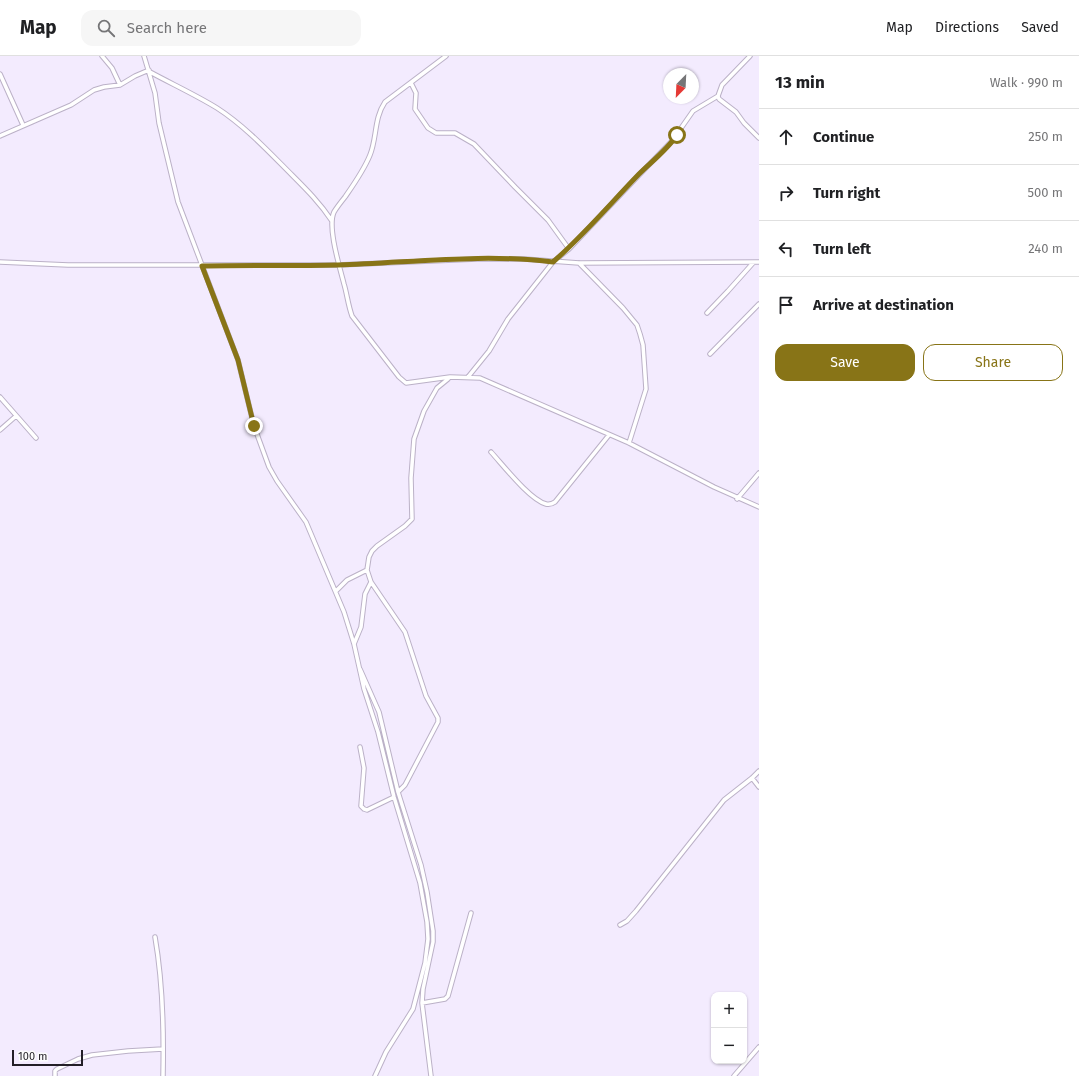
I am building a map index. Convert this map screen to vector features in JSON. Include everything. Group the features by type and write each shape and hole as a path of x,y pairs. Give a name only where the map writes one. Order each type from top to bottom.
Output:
{"street":[{"path":"102,56 112,68 120,85"},
{"path":"144,56 155,93 159,123 178,202 238,360 254,426 269,467 306,522 344,612 354,644 364,689 378,732 394,797 420,883 427,922 428,939 425,963 415,1004 386,1052 375,1076"},
{"path":"446,56 384,102 379,113 374,146 358,177 334,212 334,241 338,265 345,284 352,316 403,381 410,383 450,377 474,377 486,380 629,443 737,499 759,507"},
{"path":"468,377 489,351 508,319 553,262 569,249 672,141 693,111 718,96 722,85 750,56"},
{"path":"0,136 70,105 99,88 120,85 135,76 149,71 218,109 241,127 268,150 311,193 322,205 333,222"},
{"path":"0,74 23,125"},
{"path":"411,83 416,93 415,106 417,113 428,128 436,133 455,133 474,144 548,220 569,249"},
{"path":"718,96 719,99 736,112 744,123 759,138"},
{"path":"0,262 68,265 202,266 338,265 477,259 579,263 759,262"},
{"path":"579,263 623,308 637,325 640,334 643,345 646,389 629,443"},
{"path":"707,312 728,292 753,263"},
{"path":"710,354 759,304"},
{"path":"398,792 405,785 438,719 426,696 405,632 371,582 367,570 369,557 372,551 412,519 411,478 414,439 424,411 437,388 442,382 450,377"},
{"path":"0,398 36,438"},
{"path":"0,430 16,416"},
{"path":"490,452 528,493 544,504 550,505 555,502 610,435"},
{"path":"737,499 759,473"},
{"path":"336,592 347,580 367,570"},
{"path":"354,644 361,627 365,594 371,582"},
{"path":"358,663 378,712 398,792 421,865 427,892 433,931 433,942 423,989 422,1003 431,1076"},
{"path":"360,748 364,768 361,806 367,810 394,797"},
{"path":"620,924 627,921 636,911 724,800 759,771"},
{"path":"752,778 759,787"},
{"path":"422,1003 445,999 448,996 470,913"},
{"path":"155,937 159,958 163,1000 162,1076"},
{"path":"734,1076 759,1047"},
{"path":"55,1076 55,1071 57,1069 85,1057 128,1051 163,1049"}],"route":[{"path":"254,426 238,360 202,266 338,265 477,259 539,260 553,262 569,249 677,135"}]}
